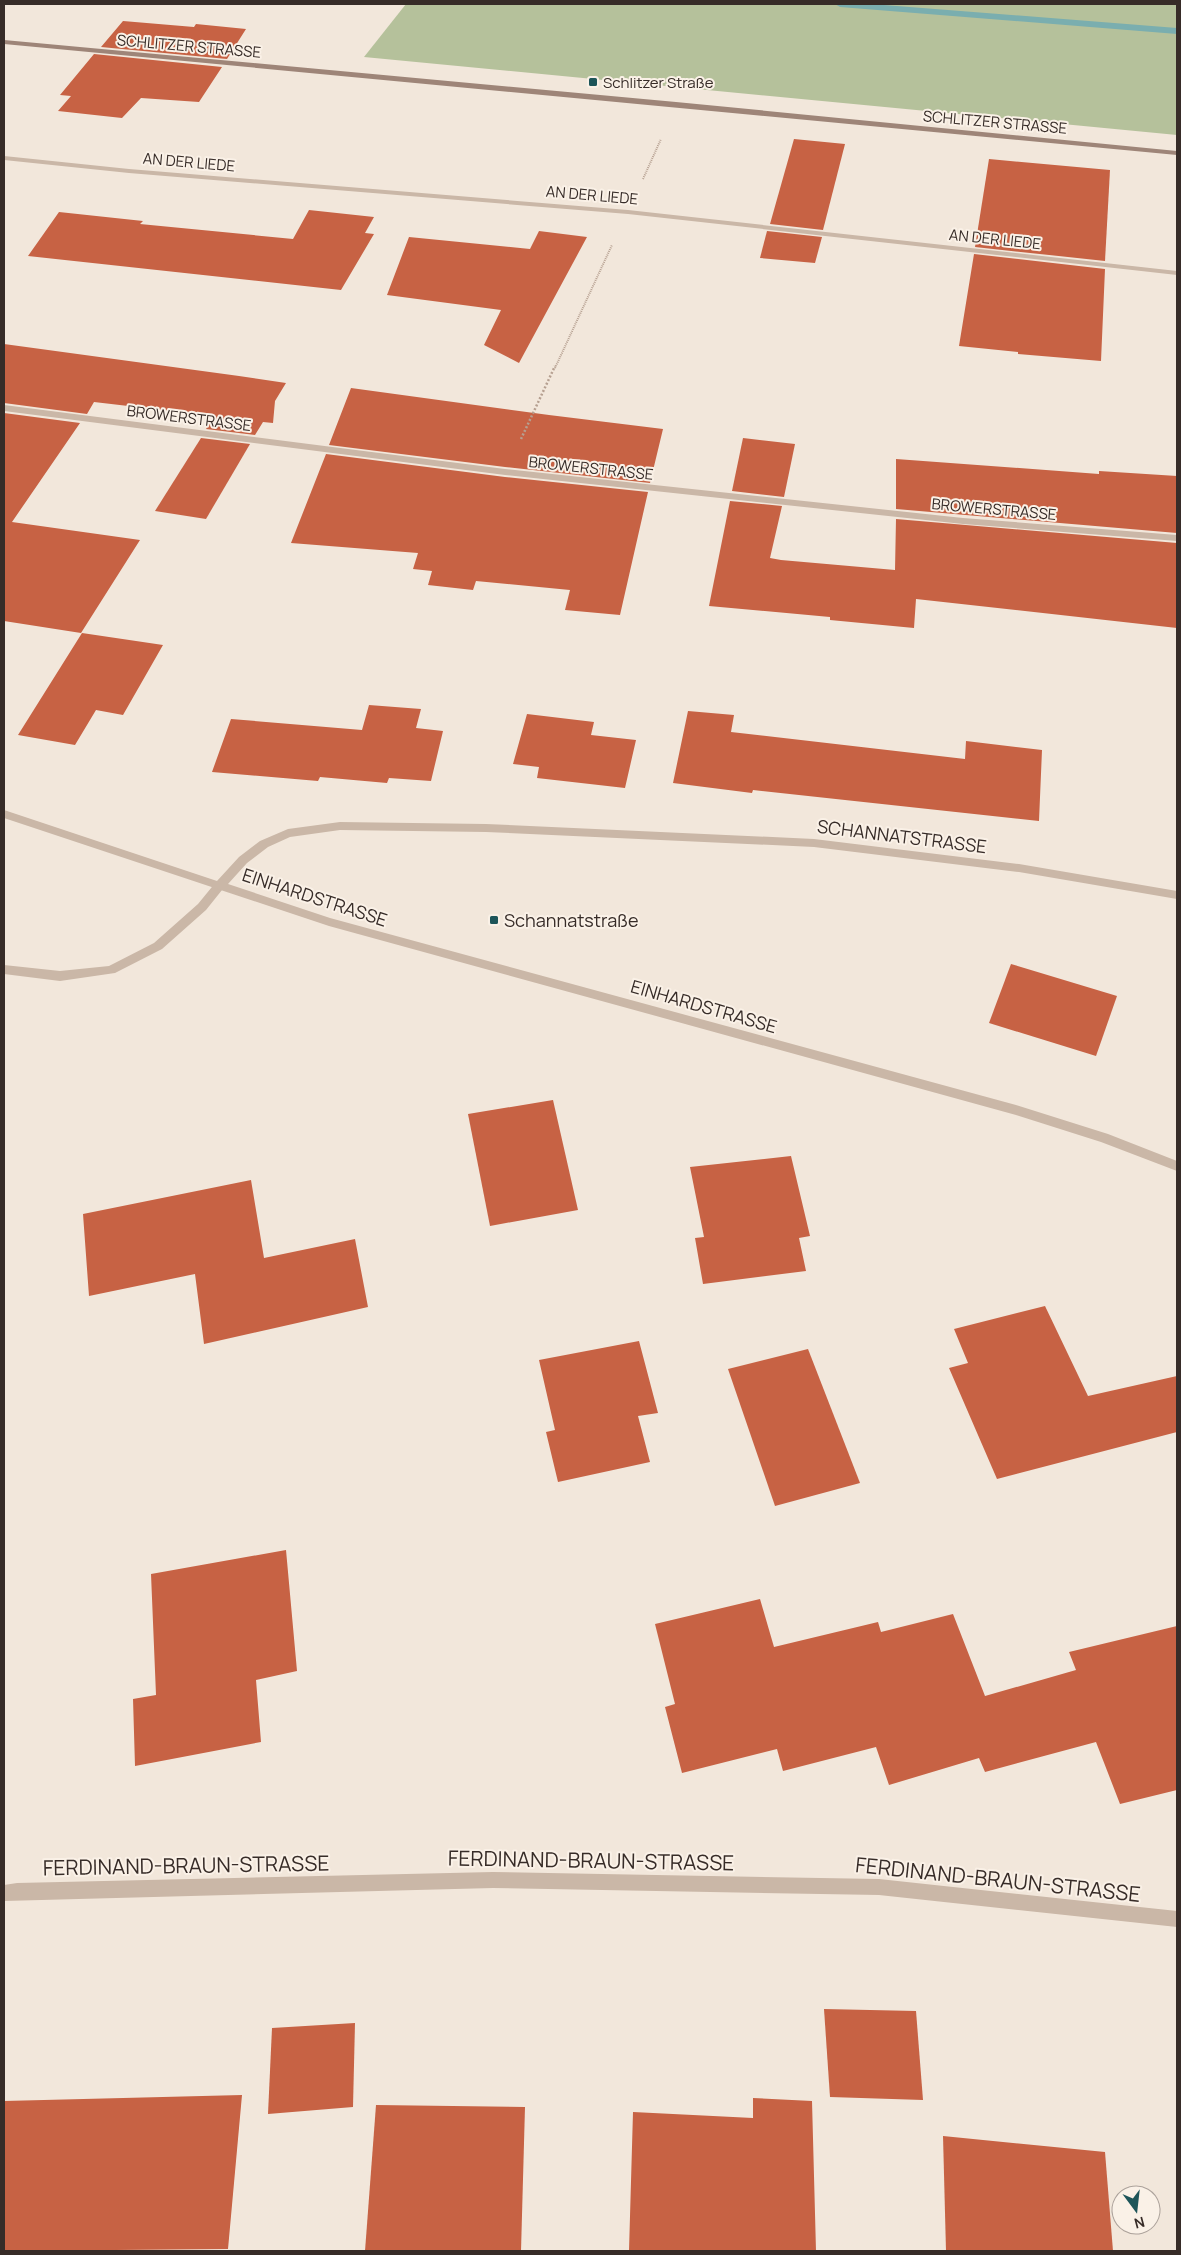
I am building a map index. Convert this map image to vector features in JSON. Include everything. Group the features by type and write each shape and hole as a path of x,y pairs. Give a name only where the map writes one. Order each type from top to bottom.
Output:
{"main road":[{"name":"SCHLITZER STRASSE","path":"4,42 676,104 1177,153"}],"street":[{"name":"AN DER LIEDE","path":"4,158 139,172 628,212 1177,273"},
{"name":"BROWERSTRASSE","path":"4,408 505,472 963,521 1177,538"},
{"name":"EINHARDSTRASSE","path":"4,814 329,922 522,973 1016,1110 1104,1138 1177,1166"},
{"name":"SCHANNATSTRASSE","path":"220,885 243,860 264,844 288,833 340,826 486,828 814,843 1019,868 1177,895"},
{"name":"EINHARDSTRASSE","path":"4,970 60,976 111,970 158,946 202,907 220,885"},
{"name":"FERDINAND-BRAUN-STRASSE","path":"4,1893 17,1891 493,1880 869,1887 1177,1919"}],"path":[{"path":"628,212 676,104"},
{"path":"505,472 599,273"}],"green space":[{"path":"406,4 1177,4 1177,135 364,57"}],"building":[{"path":"123,21 194,27 196,24 246,29 227,59 101,47"},
{"path":"94,54 222,67 199,102 141,98 122,118 58,111 71,96 60,95"},
{"path":"794,139 845,144 823,230 770,224"},
{"path":"989,159 1110,170 1105,261 975,247"},
{"path":"309,210 374,217 365,233 374,234 341,290 28,256 59,212 143,221 140,224 293,239"},
{"path":"539,231 587,237 519,363 484,345 501,310 387,295 409,237 530,249"},
{"path":"767,231 822,237 815,263 760,258"},
{"path":"974,254 1105,269 1101,361 1018,354 1018,352 959,346"},
{"path":"4,344 286,383 275,401 273,423 263,422 255,435 206,429 214,416 94,402 87,414 4,403"},
{"path":"351,388 663,429 650,483 329,445"},
{"path":"4,413 80,423 12,522 140,540 81,633 4,621"},
{"path":"201,438 250,444 206,519 155,511"},
{"path":"743,438 795,444 784,497 732,491"},
{"path":"326,454 505,477 648,492 620,615 565,610 570,590 476,581 473,590 428,585 432,571 413,569 418,553 291,543"},
{"path":"896,459 1099,474 1099,471 1177,476 1177,533 896,509"},
{"path":"730,501 782,506 770,558 781,560 895,570 896,519 1177,543 1177,628 916,599 914,628 830,620 830,617 709,606"},
{"path":"82,633 163,645 123,715 96,710 75,745 18,735"},
{"path":"369,705 421,709 416,728 443,731 431,781 389,778 387,783 320,777 318,781 212,772 231,719 362,730"},
{"path":"688,711 734,715 731,732 965,759 966,741 1042,750 1039,821 753,790 752,793 673,783"},
{"path":"527,714 594,722 591,735 636,740 625,788 537,778 539,767 513,764"},
{"path":"1011,964 1117,996 1096,1056 989,1023"},
{"path":"553,1100 578,1210 490,1226 468,1114"},
{"path":"791,1156 810,1236 799,1238 806,1271 703,1284 695,1238 704,1237 690,1167"},
{"path":"251,1180 264,1258 355,1239 368,1307 204,1344 195,1274 89,1296 83,1214"},
{"path":"1045,1306 1088,1396 1177,1376 1177,1432 997,1479 949,1368 968,1363 954,1329"},
{"path":"639,1341 658,1413 638,1416 650,1462 558,1482 546,1432 555,1430 539,1360"},
{"path":"808,1349 860,1483 775,1506 728,1369"},
{"path":"286,1550 297,1671 256,1680 261,1742 135,1766 133,1699 156,1695 151,1574"},
{"path":"760,1599 774,1647 878,1622 881,1632 953,1614 985,1696 1076,1670 1069,1652 1177,1626 1177,1790 1120,1804 1096,1742 985,1772 979,1758 889,1785 876,1747 783,1771 777,1749 682,1773 665,1707 675,1704 655,1624"},
{"path":"824,2009 916,2011 923,2100 830,2097"},
{"path":"355,2023 353,2107 268,2114 272,2028"},
{"path":"242,2095 228,2249 4,2251 4,2101"},
{"path":"753,2098 812,2101 816,2251 629,2251 633,2112 753,2118"},
{"path":"376,2105 525,2107 521,2251 365,2251"},
{"path":"943,2136 1105,2152 1113,2251 946,2251"}],"waterway":[{"path":"840,4 1177,31"}],"place":[{"name":"Schlitzer Straße","path":"593,82"},
{"name":"Schannatstraße","path":"494,920"}]}
